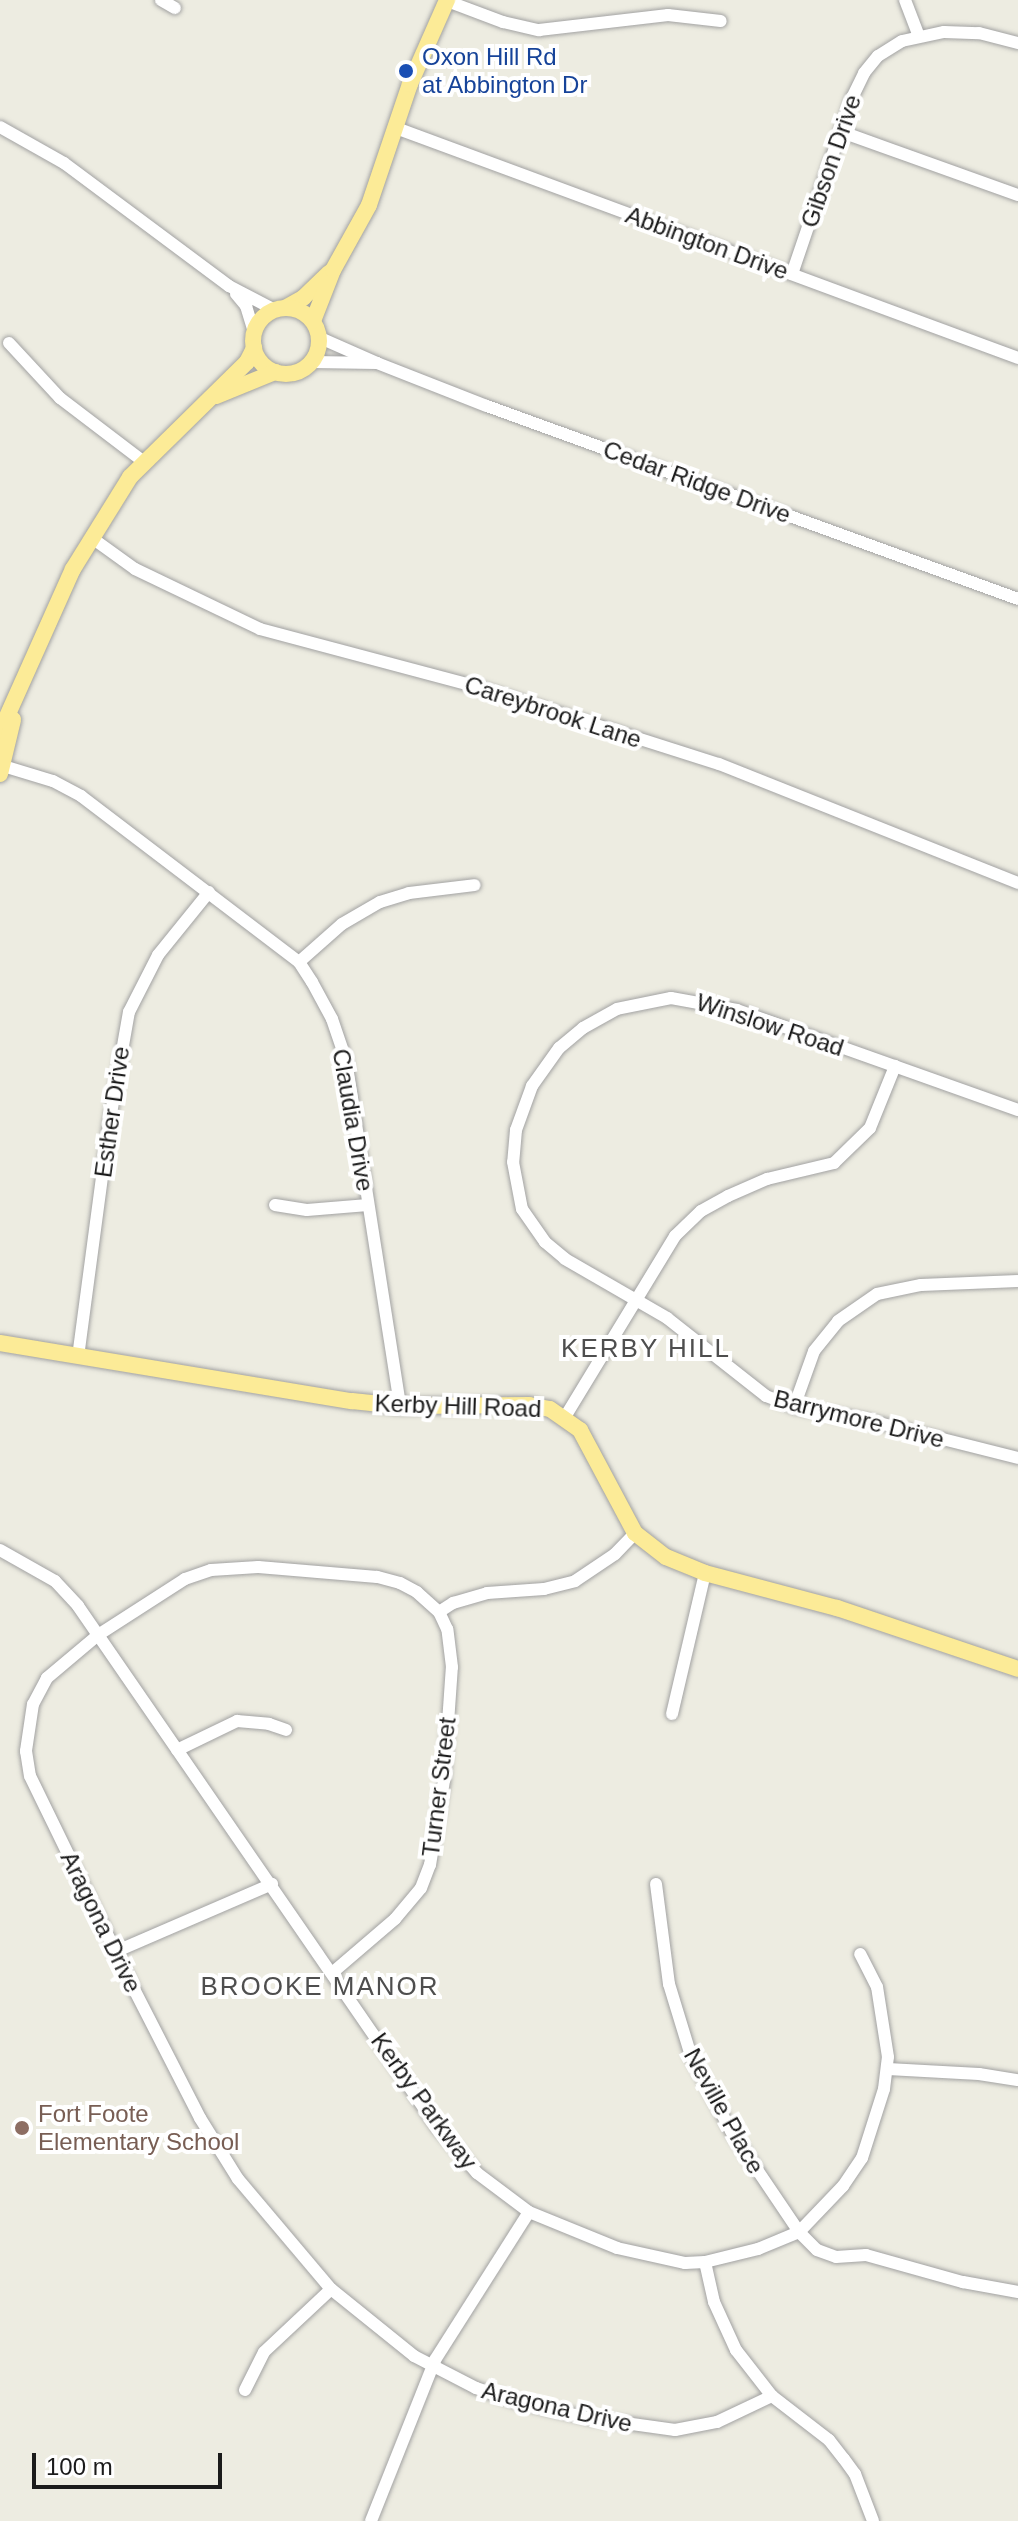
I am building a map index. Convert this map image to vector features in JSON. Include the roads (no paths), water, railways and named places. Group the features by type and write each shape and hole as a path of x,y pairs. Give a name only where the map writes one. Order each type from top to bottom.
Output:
{"main road":[{"path":"313,321 333,270 369,205 447,0"},
{"path":"0,732 73,569 130,477 247,362 258,323 303,298 333,270"},
{"path":"210,397 275,372 301,371 312,362 320,338 313,321 305,313 280,309"},
{"path":"254,340 261,362 275,372"},
{"path":"1,768 20,692"},
{"name":"Kerby Hill Road","path":"0,1343 400,1406 529,1405 550,1409 565,1417 587,1441 635,1533 666,1557 705,1573 837,1608 1018,1669"}],"street":[{"path":"161,0 175,8"},
{"path":"447,0 503,22 539,30 668,15 721,21"},
{"path":"905,0 919,36"},
{"name":"Gibson Drive","path":"792,274 855,91 872,64 892,46 919,36 967,32 1018,43"},
{"path":"0,127 49,153 101,188 229,286 246,306 254,340"},
{"name":"Abbington Drive","path":"396,128 1018,358"},
{"path":"842,132 1018,195"},
{"path":"229,286 280,309"},
{"name":"Cedar Ridge Drive","path":"320,338 487,406 1018,599"},
{"path":"9,343 60,398 144,462"},
{"name":"Cedar Ridge Drive","path":"312,362 377,363"},
{"name":"Careybrook Lane","path":"92,538 135,569 260,629 471,685 719,764 1018,883"},
{"name":"Claudia Drive","path":"1,768 69,788 299,962 328,1009 341,1043 400,1406"},
{"path":"299,962 327,935 380,902 409,893 475,885"},
{"name":"Esther Drive","path":"78,1357 113,1095 129,1012 158,955 209,892"},
{"name":"Winslow Road","path":"634,1300 554,1251 537,1235 520,1203 513,1162 516,1130 532,1086 559,1048 583,1028 617,1009 655,1000 685,998 737,1010 1018,1110"},
{"path":"565,1417 675,1236 701,1211 767,1179 834,1163 870,1128 895,1066"},
{"path":"275,1205 307,1210 368,1205"},
{"path":"794,1407 814,1351 838,1321 877,1294 921,1285 1018,1281"},
{"name":"Barrymore Drive","path":"634,1300 680,1328 759,1392 794,1407 867,1420 1018,1458"},
{"path":"439,1612 453,1603 487,1593 544,1589 575,1581 615,1554 635,1533"},
{"name":"Kerby Parkway","path":"0,1550 55,1581 98,1635 450,2143 477,2173 529,2212 644,2256 685,2263 705,2262 758,2249 799,2232 843,2186 862,2158 879,2114 888,2069 877,1987 860,1954"},
{"name":"Aragona Drive","path":"439,1612 411,1588 391,1580 239,1568 211,1570 185,1579 98,1635 40,1687 30,1714 26,1751 39,1795 200,2118 238,2179 331,2289 399,2346 432,2367 476,2388 517,2402 657,2428 705,2427 772,2396"},
{"path":"672,1714 705,1573"},
{"name":"Turner Street","path":"332,1973 395,1919 415,1897 430,1865 442,1795 452,1667 447,1629 439,1612"},
{"path":"177,1750 237,1721 269,1724 286,1730"},
{"path":"117,1951 272,1884"},
{"name":"Neville Place","path":"656,1884 669,1984 691,2056 731,2131 799,2232"},
{"path":"888,2069 979,2074 1018,2080"},
{"path":"371,2521 432,2367 529,2212"},
{"path":"799,2232 817,2250 836,2257 866,2255 963,2282 1018,2292"},
{"path":"705,2262 725,2330 756,2380 829,2440 855,2474 873,2521"},
{"path":"245,2390 264,2352 331,2289"}],"place":[{"name":"Oxon Hill Rd at Abbington Dr","path":"406,71"},
{"name":"Fort Foote Elementary School","path":"22,2128"}],"district":[{"name":"KERBY HILL","path":"646,1349"},
{"name":"BROOKE MANOR","path":"320,1987"}]}
